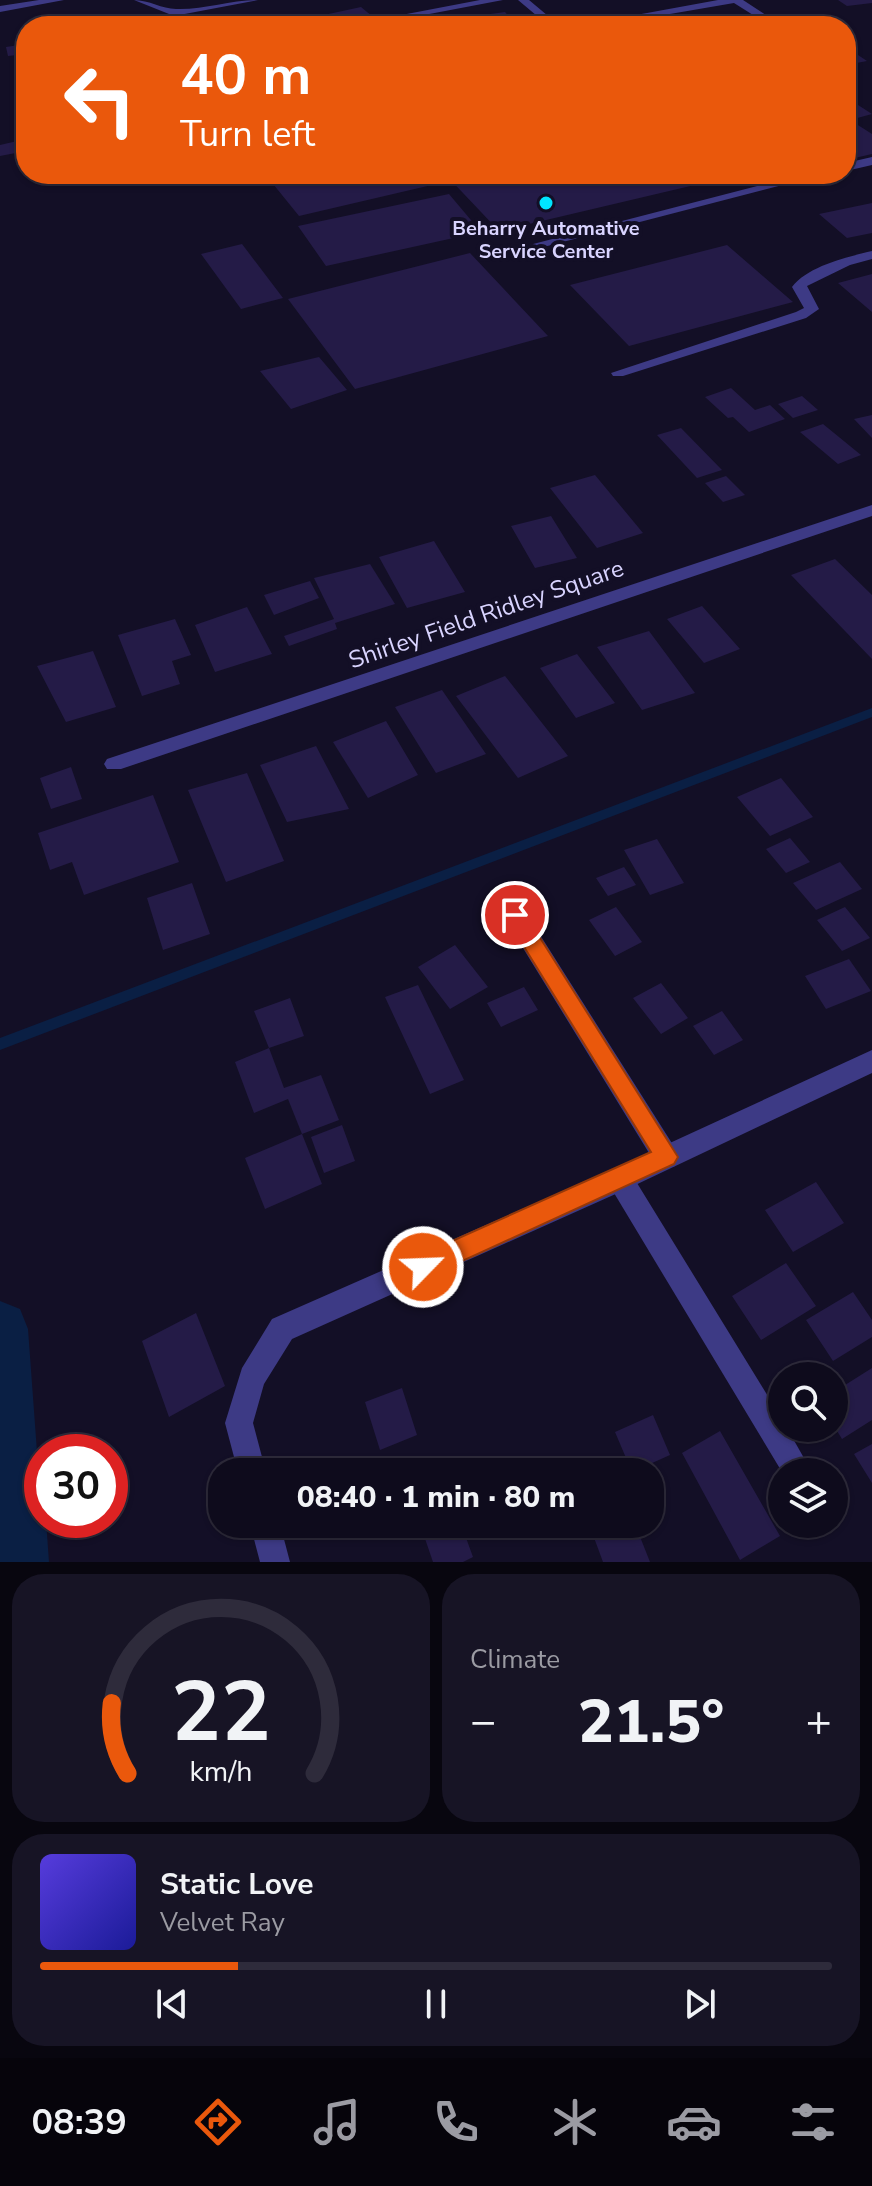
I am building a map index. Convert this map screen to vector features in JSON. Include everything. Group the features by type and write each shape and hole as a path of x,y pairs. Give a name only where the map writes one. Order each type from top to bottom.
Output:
{"street":[{"path":"0,9 59,0"},
{"path":"139,0 174,13 253,0"},
{"path":"402,16 498,0"},
{"path":"523,0 543,16"},
{"path":"641,16 736,0 762,16"},
{"path":"505,253 779,184"},
{"path":"618,373 801,315 812,309 799,287 802,283 845,262 872,255"},
{"name":"Shirley Field Ridley Square","path":"114,764 872,510"},
{"path":"515,915 666,1157"},
{"path":"248,1458 239,1423 252,1378 282,1329 620,1179 872,1061"},
{"path":"620,1179 790,1458"},
{"path":"269,1538 275,1562"}],"building":[{"path":"838,0 872,0 872,3 847,6"},
{"path":"361,7 372,16 319,16"},
{"path":"505,12 508,16 476,16"},
{"path":"16,46 16,55 8,56 6,47"},
{"path":"856,54 867,61 856,63"},
{"path":"856,104 872,114 856,118"},
{"path":"856,124 872,134 872,154 856,158"},
{"path":"16,141 16,153 0,156 0,145"},
{"path":"273,184 436,184 299,216"},
{"name":"Beharry Automative Service Center","path":"454,184 699,184 499,231"},
{"path":"449,194 481,232 326,266 298,226"},
{"path":"872,203 872,233 847,238 819,214"},
{"path":"242,244 283,298 241,309 201,254"},
{"path":"727,245 793,302 629,346 570,285"},
{"path":"470,253 548,336 355,389 288,299"},
{"path":"872,274 872,312 838,283"},
{"path":"319,357 347,390 291,409 260,371"},
{"path":"731,388 755,410 770,405 785,419 749,432 705,397"},
{"path":"802,396 818,410 793,418 778,404"},
{"path":"872,415 872,438 854,419"},
{"path":"823,424 861,455 838,464 800,432"},
{"path":"681,428 722,470 697,478 657,435"},
{"path":"595,475 643,533 597,548 550,488"},
{"path":"726,476 745,495 723,502 705,483"},
{"path":"551,516 577,558 535,568 511,526"},
{"path":"434,541 465,592 407,608 379,557"},
{"path":"835,559 872,595 872,659 791,575"},
{"path":"370,564 395,604 335,623 337,629 289,646 284,636 334,619 314,578"},
{"path":"310,581 319,598 274,615 264,595"},
{"path":"702,606 740,649 704,663 667,619"},
{"path":"247,607 272,654 215,672 195,625"},
{"path":"175,619 191,655 172,661 180,684 142,696 118,635"},
{"path":"649,631 695,693 642,710 597,647"},
{"path":"93,651 116,707 66,722 37,666"},
{"path":"577,654 615,703 576,718 540,668"},
{"path":"505,676 568,756 518,778 456,696"},
{"path":"442,690 486,754 436,773 395,707"},
{"path":"386,721 418,775 368,798 333,742"},
{"path":"316,746 349,809 287,822 260,765"},
{"path":"71,767 82,799 51,809 40,778"},
{"path":"247,773 284,861 226,882 188,790"},
{"path":"781,778 813,817 770,836 737,797"},
{"path":"153,795 179,862 84,895 72,862 50,870 38,833"},
{"path":"790,838 810,862 786,873 766,849"},
{"path":"657,839 684,883 650,895 624,850"},
{"path":"840,862 862,889 816,910 793,883"},
{"path":"624,867 636,885 608,896 596,878"},
{"path":"192,883 210,934 163,950 147,898"},
{"path":"616,907 642,942 615,956 589,920"},
{"path":"845,907 870,938 842,951 817,920"},
{"path":"455,945 488,987 450,1009 418,967"},
{"path":"849,959 871,991 826,1009 805,976"},
{"path":"661,983 688,1018 661,1034 633,998"},
{"path":"418,985 464,1080 430,1094 385,997"},
{"path":"524,987 538,1010 501,1027 487,1003"},
{"path":"290,998 304,1036 269,1048 254,1011"},
{"path":"722,1011 743,1040 714,1055 693,1026"},
{"path":"269,1048 284,1088 321,1075 339,1120 302,1134 288,1099 254,1113 235,1062"},
{"path":"342,1125 355,1161 324,1173 311,1137"},
{"path":"302,1134 322,1184 265,1209 245,1158"},
{"path":"816,1182 844,1223 793,1252 765,1210"},
{"path":"786,1263 816,1306 761,1340 732,1296"},
{"path":"853,1292 872,1320 872,1337 833,1361 806,1320"},
{"path":"196,1313 225,1386 169,1417 142,1341"},
{"path":"872,1368 872,1420 848,1435 848,1383"},
{"path":"402,1388 417,1435 380,1450 365,1402"},
{"path":"653,1415 670,1455 663,1458 626,1458 615,1432"},
{"path":"720,1431 768,1515 768,1538 777,1538 740,1560 682,1453"},
{"path":"872,1444 872,1483 854,1454"},
{"path":"425,1538 466,1538 473,1557 463,1562 433,1562"},
{"path":"594,1538 641,1538 650,1562 603,1562"}],"waterway":[{"path":"0,1044 872,712"},
{"path":"0,1329 18,1562"}],"place":[{"name":"Beharry Automative Service Center","path":"546,203"}],"route":[{"path":"423,1267 666,1157 515,915"}]}
